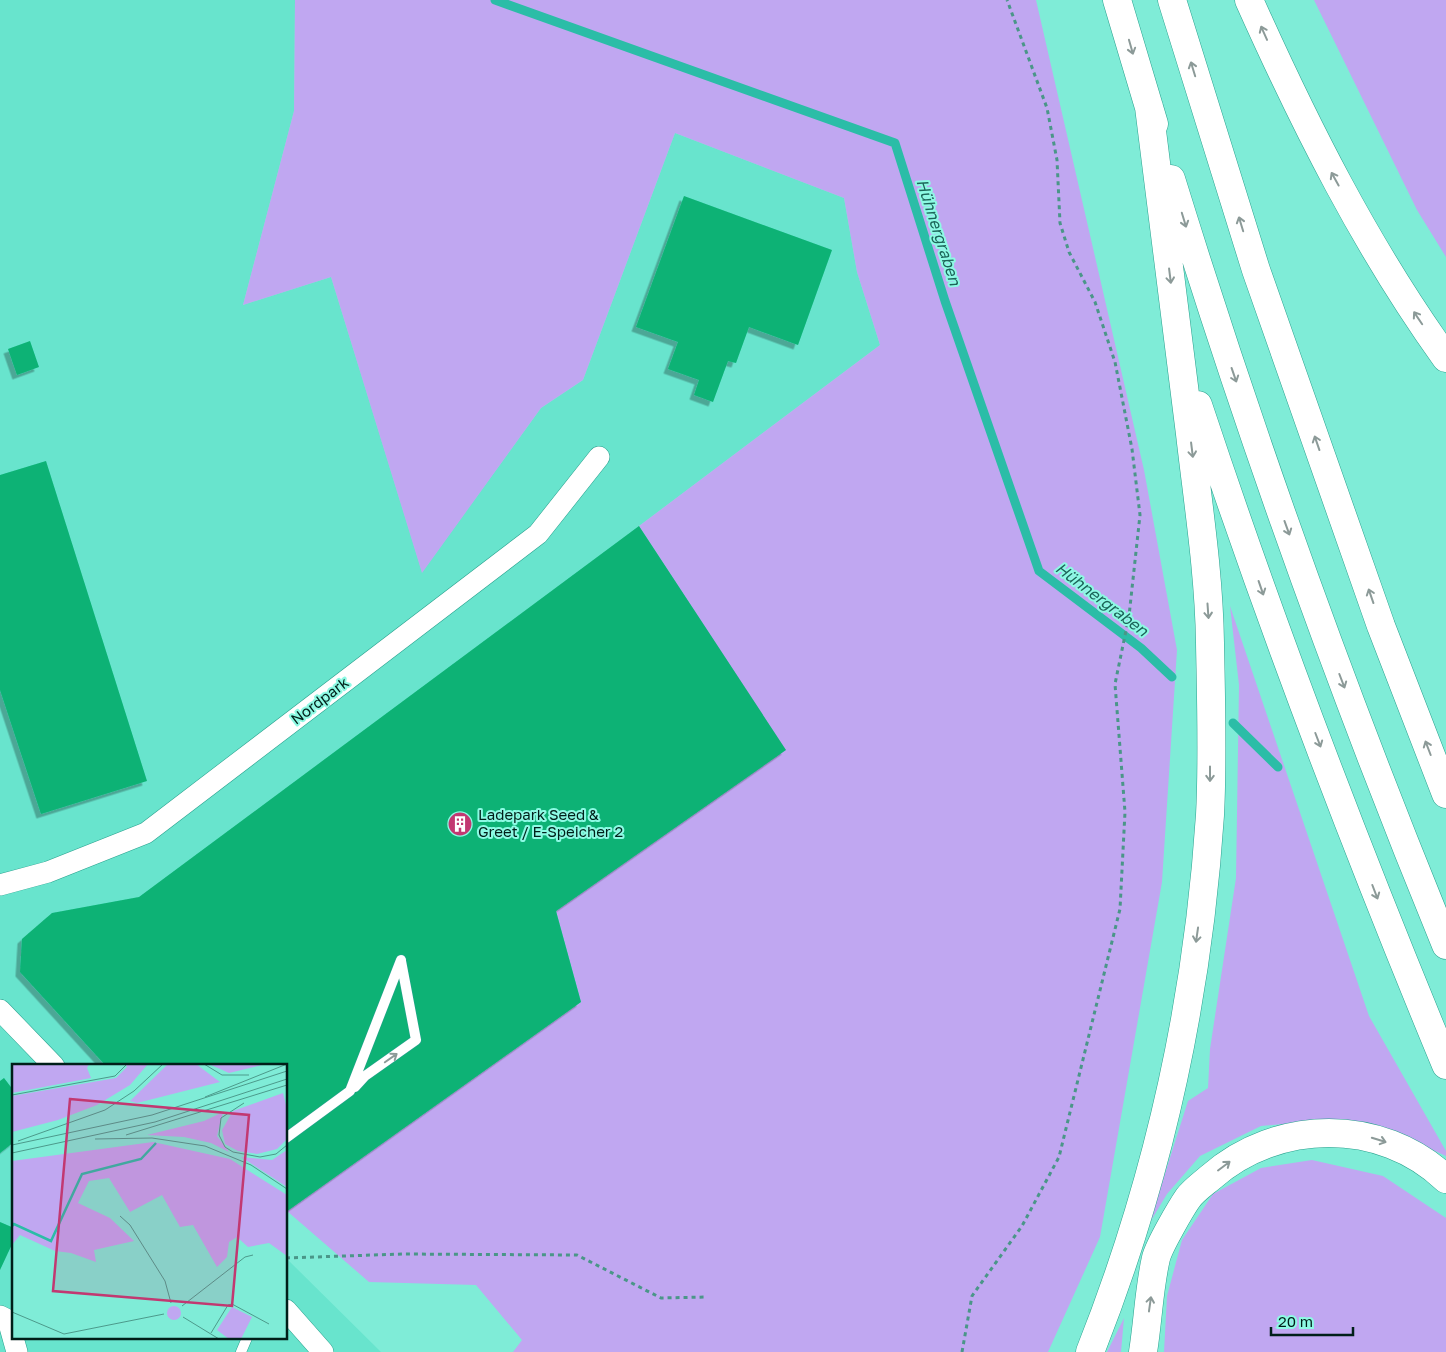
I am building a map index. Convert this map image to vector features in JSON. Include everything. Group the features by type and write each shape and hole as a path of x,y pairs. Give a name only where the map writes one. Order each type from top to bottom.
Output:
{"highway":[{"path":"1117,0 1204,287 1252,430 1330,650 1446,945"},
{"path":"1172,0 1256,270 1382,626 1446,794"},
{"path":"1249,0 1325,162 1386,270 1446,358"},
{"path":"1090,1352 1118,1282 1152,1166 1181,1044 1199,925 1210,813 1210,641 1206,576 1180,349 1149,107"},
{"path":"1180,349 1272,619 1391,933 1446,1065"},
{"path":"1143,1352 1156,1256 1189,1196 1227,1163 1271,1141 1310,1134 1356,1134 1401,1147 1446,1179"}],"street":[{"name":"Nordpark","path":"0,885 48,872 146,833 538,534 600,457"},
{"path":"0,1010 52,1064"},
{"path":"288,1312 323,1352"},
{"path":"0,1316 8,1320 12,1333"},
{"path":"14,1340 18,1352"}],"lane":[{"path":"288,1137 350,1091 365,1076 416,1040 401,960 350,1091"},
{"path":"241,1352 246,1340"}],"path":[{"path":"962,1352 972,1296 1022,1226 1059,1157 1120,910 1125,812 1115,684 1129,616 1140,515 1132,449 1115,362 1095,302 1069,252 1060,223 1057,160 1047,108 1007,0"},
{"path":"288,1258 402,1254 577,1255 661,1298 706,1297"}],"shaded area":[{"path":"0,0 295,0 294,111 243,305 331,277 422,572 541,408 583,380 675,133 844,198 857,272 880,345 639,526 786,750 581,1002 288,1211 288,1064 12,1064 12,1340 288,1340 288,1260 381,1352 0,1352"},
{"path":"295,0 1036,0 1144,470 1177,650 1162,882 1100,1237 1048,1352 513,1352 522,1340 476,1285 369,1282 288,1212 581,1002 556,911 785,750 639,526 880,345 857,272 844,198 675,133 583,380 541,408 422,573 331,277 243,305 294,111"},
{"path":"1314,0 1446,0 1446,257 1417,210"},
{"path":"1230,606 1369,1016 1446,1151 1446,1156 1386,1129 1327,1120 1261,1126 1200,1156 1167,1194 1149,1224 1188,1101 1208,1088 1210,1049 1236,878 1239,685"},
{"path":"1312,1160 1383,1176 1446,1218 1446,1352 1164,1352 1167,1296 1182,1240 1213,1194 1261,1168"},
{"path":"1124,1318 1121,1352 1107,1352"}],"building":[{"path":"684,196 832,250 798,345 749,327 736,363 728,361 713,402 694,395 699,380 668,369 678,342 636,327"},
{"path":"30,341 39,367 17,375 8,349"},
{"path":"46,461 147,781 41,814 0,690 0,475"},
{"name":"Ladepark Seed & Greet / E-Speicher 2","path":"639,526 786,750 556,911 581,1002 288,1211 288,1064 104,1064 20,972 22,939 52,913 139,897"},
{"path":"4,1078 12,1088 12,1144 0,1153 0,1081"},
{"path":"0,1222 12,1227 12,1244 0,1270"}],"waterway":[{"name":"Hühnergraben","path":"495,0 895,143 945,301 1039,571 1141,648 1172,677"},
{"name":"Hühnergraben","path":"1233,723 1278,767"}],"place":[{"name":"Ladepark Seed & Greet / E-Speicher 2","path":"460,824"}]}
